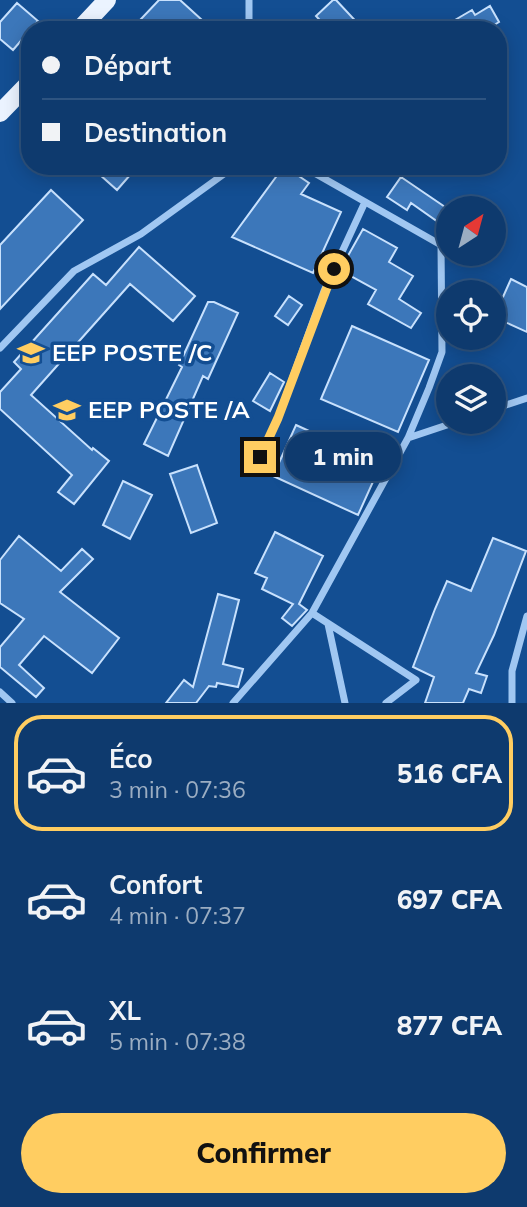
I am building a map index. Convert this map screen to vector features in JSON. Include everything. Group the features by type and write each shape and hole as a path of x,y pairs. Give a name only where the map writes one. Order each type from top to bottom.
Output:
{"main road":[{"path":"87,21 107,0"},
{"path":"0,113 21,91"}],"street":[{"path":"249,0 249,21"},
{"path":"0,348 74,271 141,234 223,175"},
{"path":"233,703 312,613 408,438 442,352 441,245 318,175"},
{"path":"260,457 278,418 324,291 365,202"},
{"path":"506,405 527,398"},
{"path":"408,438 436,429"},
{"path":"312,613 416,680 386,703"},
{"path":"512,703 512,671 527,616"},
{"path":"328,624 345,703"},
{"path":"0,692 12,703"}],"building":[{"path":"159,0 180,0 203,21 143,21 141,19"},
{"path":"336,0 356,21 321,21 316,16"},
{"path":"17,3 38,21 21,21 21,41 13,50 0,39 0,22"},
{"path":"490,6 498,21 453,21 472,10 475,15"},
{"path":"100,175 130,175 117,190"},
{"path":"277,175 297,175 309,183 301,194 341,212 313,273 232,237"},
{"path":"401,177 436,201 436,221 411,203 407,210 387,197"},
{"path":"51,190 83,220 0,309 0,245"},
{"path":"363,229 397,248 389,262 413,276 399,299 421,313 411,328 368,304 376,290 340,270"},
{"path":"139,247 195,296 173,321 130,284 31,395 92,450 93,448 109,461 74,504 58,492 72,475 0,409 0,392 21,369 14,362 93,274 106,285"},
{"path":"511,279 527,287 527,332 506,322 506,290"},
{"path":"289,296 302,305 288,325 275,316"},
{"path":"208,302 238,313 208,379 203,376 168,456 144,444 182,367 179,365"},
{"path":"352,326 429,360 398,432 321,399"},
{"path":"270,373 284,382 270,411 253,401"},
{"path":"296,425 381,464 358,515 273,476"},
{"path":"197,465 217,523 191,533 170,474"},
{"path":"123,481 152,495 130,539 103,525"},
{"path":"275,532 323,556 299,604 307,610 292,626 282,618 293,604 262,589 267,578 255,573"},
{"path":"19,536 61,571 82,549 93,559 60,592 119,638 92,673 44,636 19,665 44,688 36,697 0,667 0,647 24,619 0,603 0,560"},
{"path":"493,538 526,551 494,635 476,673 487,676 481,693 469,689 463,703 425,703 434,677 413,667 435,609 447,581 471,591"},
{"path":"218,594 239,600 223,664 243,669 238,687 217,683 216,687 209,686 196,703 166,703 184,680 193,687"}],"place":[{"name":"EEP POSTE /C","path":"31,353"},
{"name":"EEP POSTE /A","path":"67,410"}],"route":[{"path":"260,457 278,418 334,269"}]}
